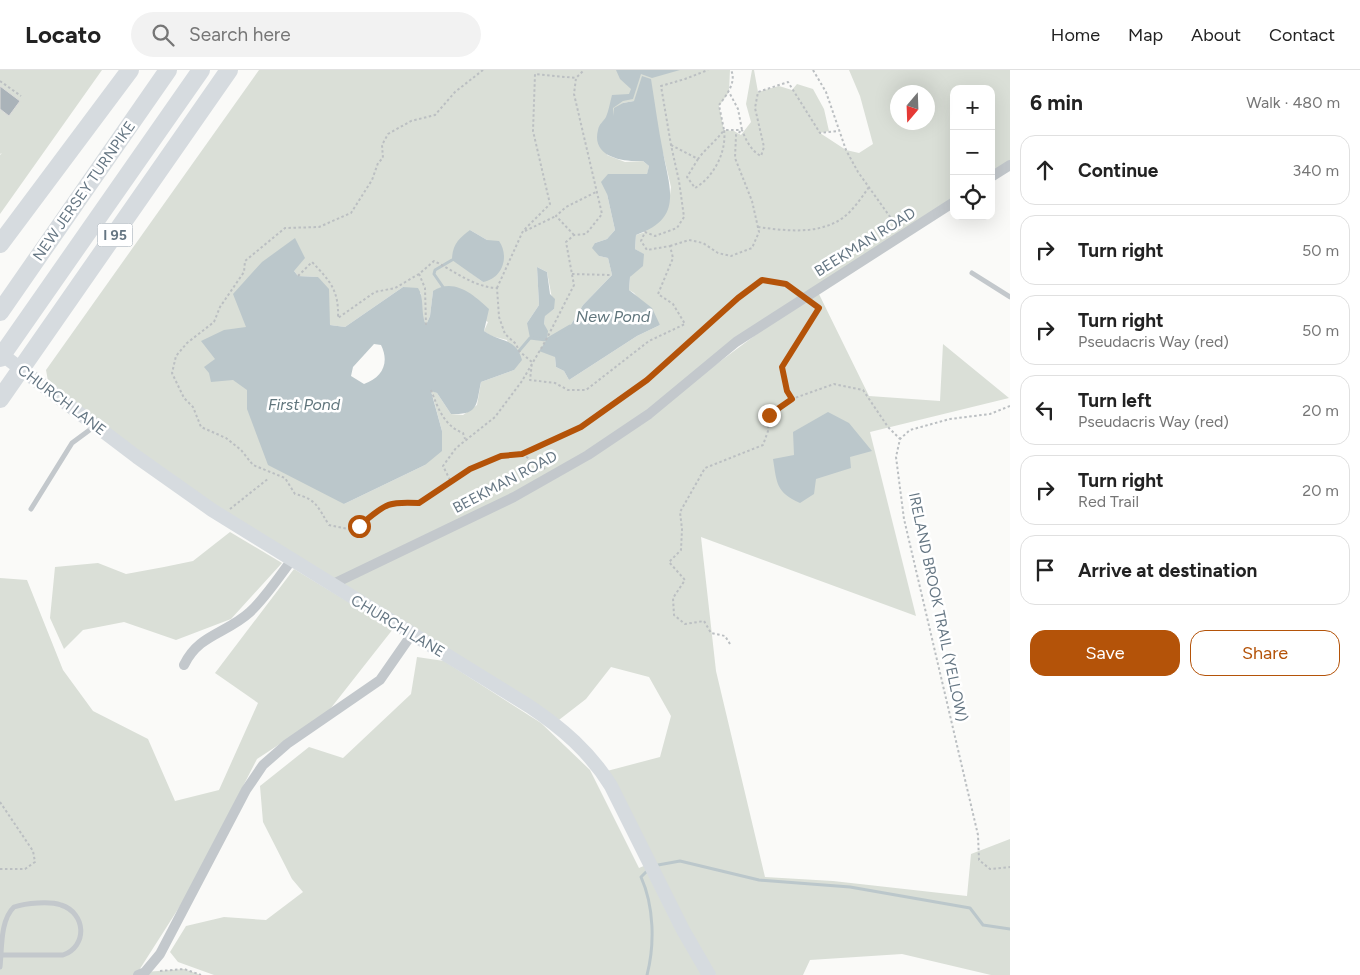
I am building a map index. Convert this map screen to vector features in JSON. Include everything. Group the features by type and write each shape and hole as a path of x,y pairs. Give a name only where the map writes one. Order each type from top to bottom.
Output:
{"highway":[{"path":"0,244 130,70"},
{"name":"NEW JERSEY TURNPIKE","path":"0,312 168,70"},
{"name":"NEW JERSEY TURNPIKE","path":"0,358 201,70"},
{"name":"I 95","path":"0,399 229,70"}],"street":[{"path":"994,175 1010,165"},
{"name":"BEEKMAN ROAD","path":"331,585 514,497 588,455 649,414 736,342 950,205"},
{"name":"CHURCH LANE","path":"0,353 96,426 221,516 555,723 590,756 611,786 683,930 709,975"},
{"path":"184,665 190,651 200,642 232,626 249,613 268,593 291,560"},
{"path":"142,973 160,954 246,790 263,765 287,744 380,680 412,634"}],"lane":[{"path":"972,273 1010,297"},
{"path":"31,509 72,443 96,426"},
{"path":"0,967 1,955 6,917 14,907 55,904 67,908 76,915 81,934 78,945 72,952 63,955 1,955"}],"path":[{"path":"483,70 460,87 435,115 411,122 388,134 382,145 383,158 378,163 372,180 351,213 319,227 285,228 245,260 244,272 220,307 214,322 186,343 176,356 172,373 184,398 193,407 201,427 226,438 241,450 254,465 285,478 295,494 309,497 317,504 329,526 353,530 388,503 406,500 419,503 450,481 501,456 522,454 581,427 639,386 738,298 762,280 786,284 819,308 782,367 787,391 792,399"},
{"path":"532,362 505,334 499,317 497,288 523,232 550,204 533,131 536,70"},
{"path":"450,481 443,466 465,439 495,417 522,382 574,285 566,242 574,235 586,234 602,214 574,94 576,78 584,70"},
{"path":"708,70 661,86 671,145 680,181 684,217 677,228 655,236 645,232 641,241 647,250 689,240 704,243 718,253 731,256 752,248 759,232 752,201 735,158 736,135 742,130"},
{"path":"687,177 696,188 706,181 724,152 726,141 720,105 729,92 733,74 731,70"},
{"path":"813,70 826,92 846,150 869,187 903,234"},
{"path":"535,74 576,78"},
{"path":"0,81 21,96"},
{"path":"729,92 738,109 742,130 747,142 755,153 761,156 764,147 755,108 758,92 788,82 820,133 839,131"},
{"path":"680,181 687,177 706,148 724,130 742,130"},
{"path":"671,145 698,159"},
{"path":"758,227 786,231 827,226 844,216 869,187"},
{"path":"523,232 556,216 566,206 596,192"},
{"path":"556,216 574,235"},
{"path":"532,362 530,380 555,382 568,390 586,390 649,341 685,324 673,304 658,294 673,258 670,246"},
{"path":"298,276 312,262 330,281 339,300 338,318 375,292 395,288 419,274 434,260 476,285 497,288"},
{"path":"419,274 425,288 426,325"},
{"path":"572,274 611,275"},
{"path":"730,644 725,636 712,633 704,621 685,624 674,615 673,598 685,580 669,562 681,550 680,512 705,468 763,444 768,431 769,415 792,399 834,384 863,390 888,427 900,439 910,430 950,419 990,414 1010,406"},
{"path":"431,390 441,414 453,429 463,433 465,439"},
{"name":"IRELAND BROOK TRAIL (YELLOW)","path":"900,439 896,457 904,519 978,835 979,860 990,869 1010,867"},
{"path":"522,454 546,470"},
{"path":"221,516 269,478"},
{"path":"0,802 33,851 34,862 25,869 0,869"},
{"path":"142,973 184,968 201,975"}],"shaded area":[{"path":"0,70 102,70 0,214 0,155 2,153 0,154"},
{"path":"259,70 730,70 729,92 719,106 724,130 734,131 741,135 751,122 746,104 752,70 754,70 758,92 779,86 792,90 797,84 813,89 824,109 829,131 820,133 846,150 859,153 873,144 860,96 849,70 1010,70 1010,165 995,174 995,85 950,85 950,205 817,290 869,396 940,401 943,344 1009,398 870,432 916,616 701,537 716,671 765,877 833,881 967,896 971,854 1010,839 1010,975 991,975 902,954 810,960 803,975 716,975 706,962 607,771 660,757 671,716 649,677 611,667 586,699 555,723 331,585 50,392 46,370","holes":["634,101 663,153 671,187 669,203 645,232 636,235 635,249 643,254 630,277 629,290 634,293 660,325 637,336 569,380 564,371 556,367 555,357 546,340 570,326 583,305 612,275 608,258 599,256 595,243 607,239 615,230 607,194 608,174 647,175 649,166 643,161 625,162 607,155 607,135 625,144 632,140 635,129 631,124 615,117 623,103","470,230 487,240 483,282 471,273","537,267 547,272 554,309 545,315 544,324 527,323 539,305","294,271 298,276 318,277 330,325 345,327 403,287 421,293 422,316 426,325 430,316 433,291 488,322 484,331 491,336 507,340 514,370 481,382 477,405 463,415 451,414 437,393 431,390 442,431 425,465 344,504 246,327","808,296 660,406 736,342"]},
{"path":"230,532 282,563 231,619 176,640 124,622 83,630 64,649 50,618 55,567 98,563 126,574 164,567 193,561"},
{"path":"294,569 393,629 327,713 257,759 187,895 136,975 0,975 0,578 27,580 63,670 93,711 148,739 175,801 219,790 258,703 215,673"},
{"path":"417,657 444,661 541,723 590,770 639,868 646,865 705,975 214,975 178,962 170,952 186,926 224,917 266,920 303,892 292,879 263,822 260,786 309,747 343,758 411,694"},
{"path":"184,969 201,975 138,975 145,972"}],"water":[{"name":"New Pond","path":"616,70 680,70 652,78 641,74 633,99 623,101 613,108 614,116 614,108 623,103 634,101 642,76 651,79 670,191 670,202 667,212 661,221 636,235 635,249 644,254 643,266 630,277 629,290 652,308 660,325 637,336 569,380 564,371 556,367 555,357 539,351 546,341 530,338 527,323 539,305 537,267 547,272 550,294 555,299 554,309 545,316 544,324 548,331 547,340 570,326 583,305 612,275 608,258 599,256 592,248 595,243 607,239 615,230 607,194 601,182 608,174 647,174 649,166 643,161 618,159 610,156 599,146 597,139 599,128 606,117 612,95 629,94 631,89 620,79"},
{"path":"470,230 487,240 499,241 502,247 504,260 502,266 495,277 490,280 483,282 452,260 453,250 457,242"},
{"name":"First Pond","path":"295,238 305,258 294,271 298,276 318,277 329,289 330,325 345,327 403,287 418,288 426,325 430,316 433,291 441,287 456,287 470,293 489,309 484,331 516,347 522,360 514,370 481,382 475,407 467,413 451,414 437,393 431,391 442,431 442,451 425,465 344,504 268,465 247,409 247,390 233,380 211,382 209,373 204,367 215,359 201,341 224,330 246,327 233,294 262,262","holes":["374,344 381,345 385,358 380,374 364,384 351,376 353,367"]},
{"path":"828,412 849,423 872,451 850,457 851,468 816,479 814,494 800,503 782,491 777,481 773,459 794,455 793,432"}],"building":[{"path":"0,86 20,101 9,116 0,109"}],"waterway":[{"path":"443,287 434,274 435,270 452,260"},
{"path":"519,351 530,338 546,340 570,326"},
{"path":"658,865 680,861 759,880 850,887 970,908 983,925 1010,929"},
{"path":"646,872 641,877 649,900 652,925 650,963 647,975"}],"route":[{"path":"359,526 388,503 406,500 419,503 470,469 501,456 522,454 581,427 647,380 672,355 738,298 762,280 786,284 819,308 782,367 787,391 792,399 769,415"}]}
